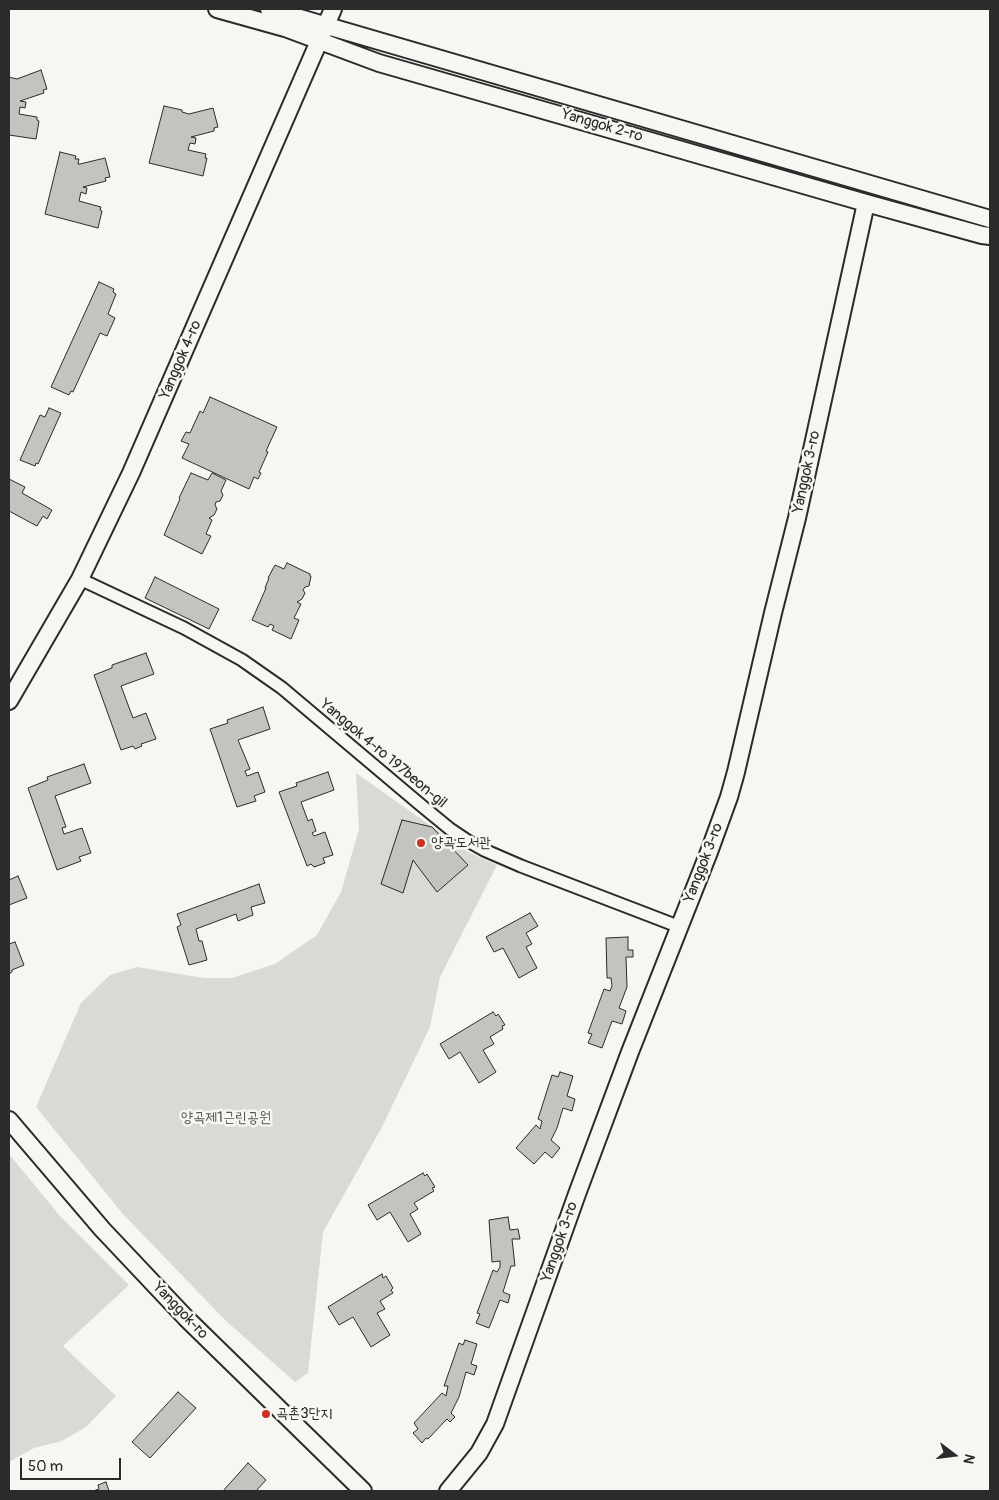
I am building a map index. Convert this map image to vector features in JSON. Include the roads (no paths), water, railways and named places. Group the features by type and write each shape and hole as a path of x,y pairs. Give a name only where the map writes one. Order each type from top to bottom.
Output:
{"street":[{"name":"Yanggok 2-ro","path":"217,9 285,28 379,63 987,237"},
{"name":"Yanggok 2-ro","path":"269,9 988,218"},
{"name":"Yanggok 4-ro","path":"9,702 80,579 151,430 244,211 333,9"},
{"name":"Yanggok 3-ro","path":"448,1491 479,1454 495,1424 580,1185 712,843 736,772 797,518 866,203"},
{"name":"Yanggok 4-ro 197beon-gil","path":"80,579 184,628 242,660 282,688 422,806 468,841 521,866 680,927"},
{"name":"Yanggok-ro","path":"9,1120 102,1229 186,1318 363,1491"}],"place":[{"name":"양곡도서관","path":"421,843"},
{"name":"곡촌3단지","path":"266,1414"}],"park label":[{"name":"양곡제1근린공원","path":"226,1118"}]}
